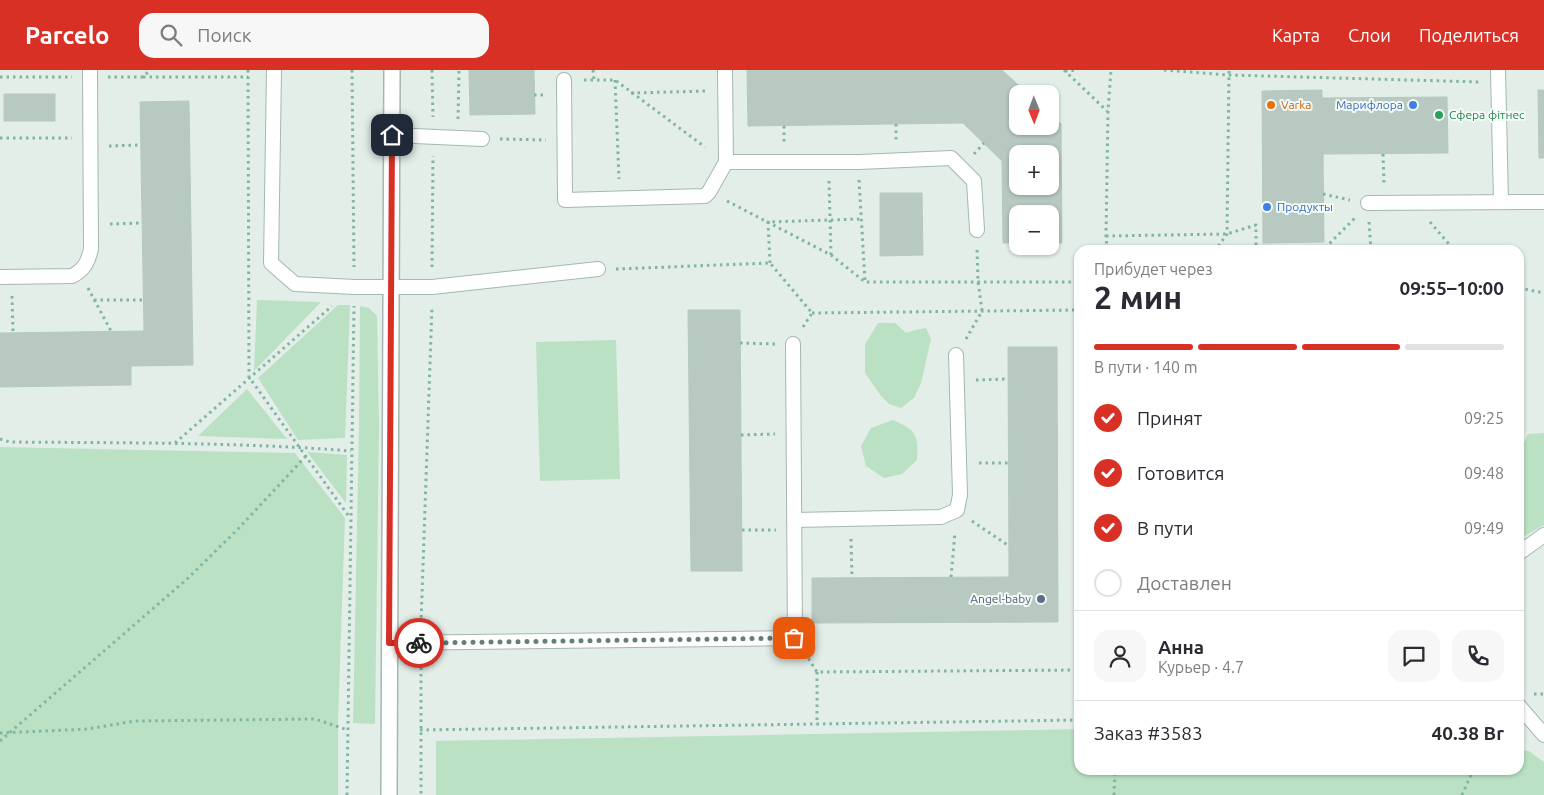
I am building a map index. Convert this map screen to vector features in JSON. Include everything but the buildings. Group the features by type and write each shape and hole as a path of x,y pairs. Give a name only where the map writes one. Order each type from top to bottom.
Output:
{"street":[{"path":"389,795 392,70"}],"lane":[{"path":"274,70 271,263 295,284 355,287 432,286 598,269"},
{"path":"564,80 565,200 705,196 726,162 725,70"},
{"path":"6,276 72,276 80,272 88,262 91,249 90,73"},
{"path":"1498,76 1501,202"},
{"path":"392,135 482,139"},
{"path":"726,162 859,162 951,158 974,182 977,230"},
{"path":"1368,204 1544,202"},
{"path":"389,643 794,638 793,344"},
{"path":"794,525 851,519 941,517 957,510 960,495 956,355"},
{"path":"1524,549 1544,534"},
{"path":"1524,712 1544,735"}],"path":[{"path":"142,77 150,70"},
{"path":"248,70 249,377 351,518"},
{"path":"347,795 355,287 352,70"},
{"path":"421,795 421,643 432,286 432,70"},
{"path":"457,138 459,70"},
{"path":"593,70 594,80"},
{"path":"1065,70 1077,70"},
{"path":"1065,70 1108,111"},
{"path":"1107,245 1110,70"},
{"path":"1164,70 1229,75 1498,76"},
{"path":"1219,245 1228,234 1229,70"},
{"path":"0,76 90,73 142,77 248,77"},
{"path":"564,80 615,80 726,162"},
{"path":"615,80 620,198"},
{"path":"631,93 725,91"},
{"path":"0,138 141,146"},
{"path":"482,139 565,141"},
{"path":"1383,154 1385,204"},
{"path":"828,162 831,255"},
{"path":"859,162 865,282"},
{"path":"709,192 831,255 865,282 1074,282"},
{"path":"1323,194 1368,204"},
{"path":"1329,245 1368,204"},
{"path":"1368,204 1371,245"},
{"path":"1415,204 1450,245"},
{"path":"768,222 861,219"},
{"path":"768,222 770,263 812,313 1074,310"},
{"path":"91,224 142,223"},
{"path":"1106,236 1228,234 1256,225 1256,245"},
{"path":"956,355 982,311 978,281 977,230"},
{"path":"598,269 770,263"},
{"path":"80,272 111,331"},
{"path":"6,276 13,333"},
{"path":"174,443 355,287"},
{"path":"1524,289 1544,293"},
{"path":"94,300 143,300"},
{"path":"740,343 793,344"},
{"path":"957,381 1008,379"},
{"path":"741,434 794,433"},
{"path":"0,439 10,442 299,446 351,451"},
{"path":"0,741 8,732 186,580 238,529 306,456"},
{"path":"959,463 1008,463"},
{"path":"951,577 957,510 1009,546"},
{"path":"851,519 852,578"},
{"path":"742,530 794,525"},
{"path":"794,638 817,672 817,725"},
{"path":"817,672 1074,670"},
{"path":"0,733 88,729 135,721 315,720 348,730"},
{"path":"420,730 1074,720"},
{"path":"1114,775 1114,795"},
{"path":"1462,795 1471,775"}],"green space":[{"path":"257,300 321,302 254,371"},
{"path":"338,305 350,305 345,438 298,440 258,378"},
{"path":"360,306 369,308 377,316 379,426 375,724 353,723"},
{"path":"878,323 895,323 906,333 926,328 931,339 921,383 914,398 901,408 889,404 865,373 865,344"},
{"path":"616,340 620,479 540,481 536,342"},
{"path":"247,389 287,439 198,436"},
{"path":"893,420 907,427 914,434 917,444 917,460 902,474 884,478 866,466 861,446 871,428"},
{"path":"1544,433 1544,525 1524,536 1524,443 1528,434"},
{"path":"0,447 295,453 345,518 338,721 338,795 0,795"},
{"path":"307,452 347,455 346,503"},
{"path":"1074,729 1074,775 1524,775 1524,750 1529,751 1544,762 1544,795 436,795 436,741"}],"way so far":[{"path":"419,643 794,638"}],"place":[{"name":"Varka","path":"1271,105"},
{"name":"Марифлора","path":"1413,105"},
{"name":"Сфера фітнес","path":"1439,115"},
{"name":"Продукты","path":"1267,207"},
{"name":"Angel-baby","path":"1041,599"}],"route":[{"path":"392,135 389,643 419,643"}]}
